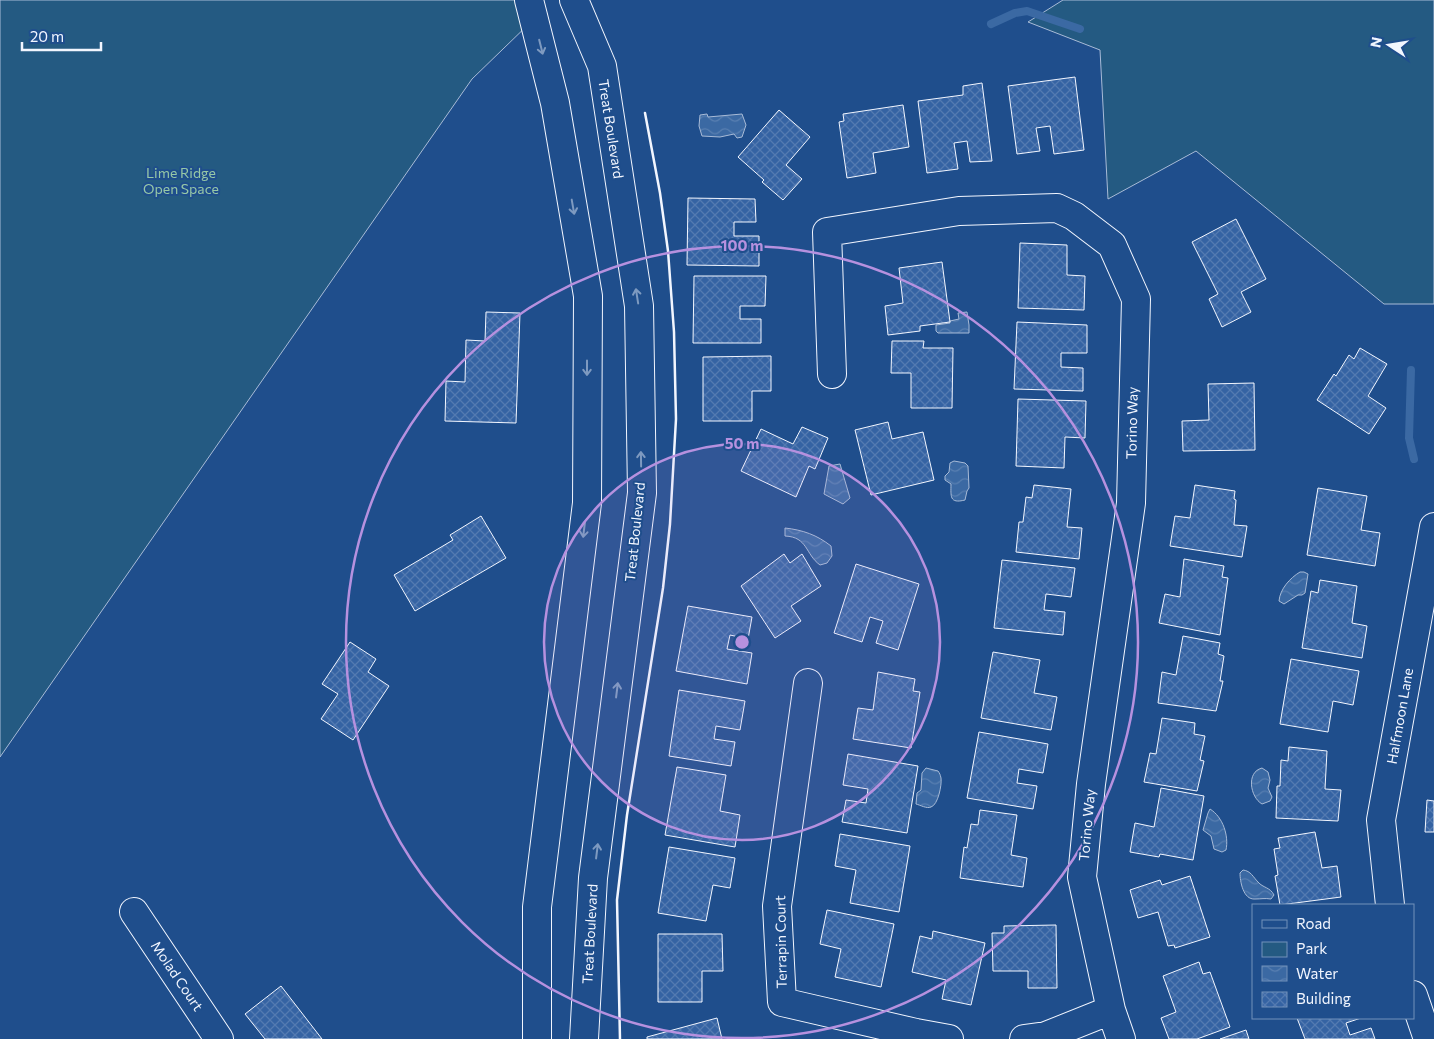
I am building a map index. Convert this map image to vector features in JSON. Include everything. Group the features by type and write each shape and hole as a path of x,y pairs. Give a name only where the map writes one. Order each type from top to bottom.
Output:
{"street":[{"path":"530,0 555,103 588,296 587,503 537,907 537,1039"},
{"name":"Treat Boulevard","path":"574,0 602,66 639,306 642,494 593,878 584,1039"},
{"name":"Torino Way","path":"832,374 827,232 959,212 1057,208 1074,216 1112,245 1136,298 1131,503 1091,784 1082,877 1111,1010 1121,1039"},
{"name":"Halfmoon Lane","path":"1390,904 1381,820 1434,527"},
{"name":"Terrapin Court","path":"808,683 777,906 782,1002 949,1039"},
{"name":"Molad Court","path":"134,912 219,1039"},
{"path":"1414,998 1428,1039"},
{"path":"1024,1039 1046,1036 1111,1010"}],"green space":[{"name":"Lime Ridge Open Space","path":"0,0 529,0 534,19 472,79 0,757"},
{"path":"1063,0 1434,0 1434,304 1384,304 1196,151 1108,199 1100,50 1028,22"}],"water":[{"path":"707,114 708,117 742,114 746,125 742,137 737,138 734,134 720,137 702,136 699,126 700,115"},
{"path":"967,312 969,333 938,333 936,331 936,325 950,323 950,321 959,319 958,313"},
{"path":"954,461 965,463 968,466 969,488 965,500 956,501 952,498 951,484 945,480 945,476 949,472 950,463"},
{"path":"840,464 850,498 843,504 824,494 829,466"},
{"path":"785,528 815,536 831,546 832,556 827,563 820,565 798,539 785,536"},
{"path":"1300,572 1308,574 1305,593 1284,604 1279,601 1281,592 1286,584"},
{"path":"926,768 938,771 941,778 938,799 936,803 929,807 916,804 917,793 921,790 922,773"},
{"path":"1262,768 1268,772 1270,780 1268,788 1272,797 1270,801 1262,804 1258,801 1253,791 1252,779 1257,770"},
{"path":"1210,809 1215,812 1222,822 1226,833 1226,850 1222,852 1214,849 1211,836 1203,830"},
{"path":"1243,870 1250,873 1260,884 1271,890 1274,895 1271,899 1255,899 1245,893 1240,873"}],"building":[{"path":"1075,77 1084,150 1054,154 1050,126 1036,128 1040,151 1017,154 1008,86"},
{"path":"982,83 992,161 970,162 967,141 954,143 958,169 927,173 918,101 963,95 963,86"},
{"path":"903,105 909,147 873,153 876,173 847,178 839,122 844,121 843,114"},
{"path":"779,110 810,137 786,165 802,179 783,200 738,157"},
{"path":"688,198 755,199 756,222 734,222 734,236 759,236 759,266 687,265"},
{"path":"1236,219 1266,279 1241,292 1251,312 1222,327 1209,299 1218,294 1192,242"},
{"path":"1020,243 1067,245 1067,275 1085,276 1084,310 1018,308"},
{"path":"942,262 950,322 920,326 920,331 888,335 885,306 903,303 899,268"},
{"path":"694,276 766,276 765,306 740,306 740,319 761,319 761,343 693,343"},
{"path":"486,312 520,313 516,423 445,421 446,381 465,382 466,340 485,341"},
{"path":"1017,322 1087,325 1087,353 1061,353 1061,367 1083,368 1083,391 1014,389"},
{"path":"892,341 924,341 923,348 953,348 952,408 911,408 911,373 891,373"},
{"path":"1360,348 1387,364 1368,396 1386,408 1369,434 1317,400 1334,374 1336,376 1349,355 1354,359"},
{"path":"771,356 771,391 752,391 752,421 703,421 703,357"},
{"path":"1254,383 1255,450 1183,451 1182,421 1209,420 1208,384"},
{"path":"1018,399 1086,401 1085,438 1065,437 1064,468 1016,466"},
{"path":"888,422 892,439 923,432 934,480 871,495 855,430"},
{"path":"802,427 828,438 815,469 809,466 796,497 741,471 761,429 793,444"},
{"path":"1034,485 1071,489 1067,527 1082,528 1079,559 1016,552 1019,522 1023,522 1026,497 1032,498"},
{"path":"1195,485 1235,491 1234,525 1247,526 1242,557 1170,546 1175,516 1190,518"},
{"path":"1318,488 1367,496 1361,530 1380,533 1375,566 1307,555"},
{"path":"481,516 506,558 415,611 394,575 453,540 450,535"},
{"path":"784,554 790,563 802,554 821,586 791,606 801,621 775,638 741,586"},
{"path":"1184,559 1224,566 1222,577 1228,578 1220,635 1159,623 1165,594 1180,597"},
{"path":"1002,560 1075,568 1071,597 1046,594 1044,610 1065,612 1063,635 994,628"},
{"path":"856,564 919,584 898,650 876,643 883,621 870,617 862,642 834,633"},
{"path":"1320,580 1357,586 1352,623 1367,626 1362,658 1302,648 1311,591 1318,593"},
{"path":"688,606 752,617 748,639 730,635 727,649 752,653 747,684 676,671"},
{"path":"1183,636 1220,643 1218,654 1224,656 1220,681 1223,681 1216,711 1158,703 1162,672 1176,675"},
{"path":"350,642 376,659 368,672 389,686 353,740 321,719 338,694 322,684"},
{"path":"993,652 1040,660 1034,693 1057,697 1051,730 981,718"},
{"path":"1291,659 1359,671 1353,705 1333,701 1328,732 1280,724"},
{"path":"878,672 915,679 913,691 920,692 911,748 853,739 858,708 873,710"},
{"path":"679,690 745,701 740,730 716,726 714,739 735,742 731,766 669,756"},
{"path":"1162,718 1195,723 1194,734 1205,736 1200,760 1204,761 1197,791 1144,782 1150,753 1156,754"},
{"path":"979,732 1048,744 1043,773 1019,769 1017,783 1037,786 1033,809 967,798"},
{"path":"1289,747 1327,751 1325,789 1341,790 1338,821 1276,818 1277,786 1280,786 1281,760 1288,761"},
{"path":"848,754 918,766 907,833 842,822 846,800 866,803 868,789 843,785"},
{"path":"677,767 726,775 720,811 740,815 735,847 665,835"},
{"path":"1161,788 1204,796 1193,860 1160,854 1159,857 1130,852 1135,823 1154,827"},
{"path":"1427,800 1434,801 1434,832 1425,832"},
{"path":"980,810 1017,815 1011,855 1027,858 1023,887 960,878 964,847 967,848 971,824 978,825"},
{"path":"1315,832 1322,868 1337,866 1341,897 1280,904 1275,876 1278,875 1274,849 1280,848 1278,838"},
{"path":"840,834 910,846 899,912 850,903 856,870 835,866"},
{"path":"669,847 735,858 730,888 713,885 706,921 658,913"},
{"path":"1190,876 1210,937 1175,948 1174,945 1168,946 1158,912 1138,918 1130,890 1160,880 1162,885"},
{"path":"827,910 894,924 881,987 835,977 841,949 820,944"},
{"path":"1056,925 1057,988 1028,988 1028,971 993,971 992,933 1004,933 1004,926"},
{"path":"933,931 985,943 971,1005 942,999 946,980 912,972 920,936 932,939"},
{"path":"658,934 722,934 723,971 702,971 702,1002 658,1002"},
{"path":"1199,962 1203,974 1210,972 1230,1027 1197,1039 1169,1039 1161,1018 1176,1012 1163,976"},
{"path":"281,986 322,1039 265,1039 245,1014"},
{"path":"717,1018 722,1039 647,1039 647,1037"},
{"path":"1297,1019 1358,1019 1346,1023 1350,1035 1371,1028 1375,1039 1305,1039"},
{"path":"1246,1030 1249,1039 1220,1039"}],"waterway":[{"path":"991,24 1015,13 1027,11 1080,29"},
{"path":"1411,370 1409,438 1414,459"}],"wall":[{"path":"620,1039 617,900 627,815 663,588 670,524 676,419 674,332 668,251 660,193 645,113"}]}
